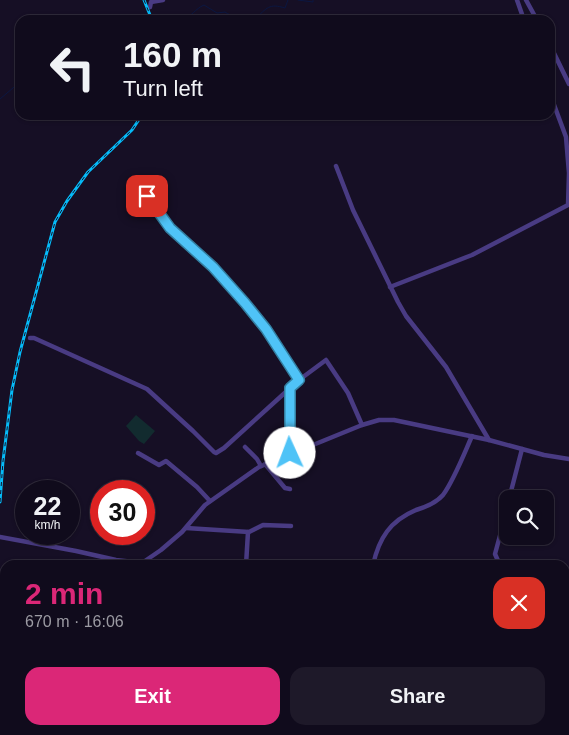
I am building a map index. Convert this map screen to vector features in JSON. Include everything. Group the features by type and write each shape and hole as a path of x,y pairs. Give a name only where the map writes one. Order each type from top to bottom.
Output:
{"street":[{"path":"150,7 151,2 163,0"},
{"path":"517,0 522,15"},
{"path":"526,0 534,15"},
{"path":"555,55 569,84"},
{"path":"390,287 472,254 546,215 567,209 569,203 569,173 566,138 555,108"},
{"path":"336,166 353,210 406,316 446,367 489,440"},
{"path":"136,180 170,228 213,267 245,303 266,329 299,380"},
{"path":"30,338 34,338 147,389 216,453 224,448 299,380 326,360 348,393 362,425"},
{"path":"290,388 290,453"},
{"path":"146,560 186,528 210,501 263,465 379,420 394,420 472,436 544,456 569,459"},
{"path":"374,560 384,534 394,524 412,512 433,504 442,496 472,436"},
{"path":"245,447 285,488 290,489"},
{"path":"512,490 522,449"},
{"path":"138,453 159,465 166,461 197,487 210,501"},
{"path":"186,528 248,532 263,526 291,526"},
{"path":"246,560 248,532"},
{"path":"0,537 76,550 116,560"},
{"path":"498,560 495,554 499,539"}],"green space":[{"path":"136,415 155,431 144,444 126,426"}],"waterway":[{"path":"259,15 272,6 285,8 288,0"},
{"path":"298,0 313,2 313,0"},
{"path":"191,15 204,5 217,13 225,12 232,15"},
{"path":"0,99 15,86"}],"railway":[{"path":"144,0 150,15"},
{"path":"0,502 12,390 20,352 55,222 67,201 88,172 132,130 139,120"}],"route":[{"path":"147,196 170,228 213,267 245,303 266,329 299,380 290,388 290,453"}]}
